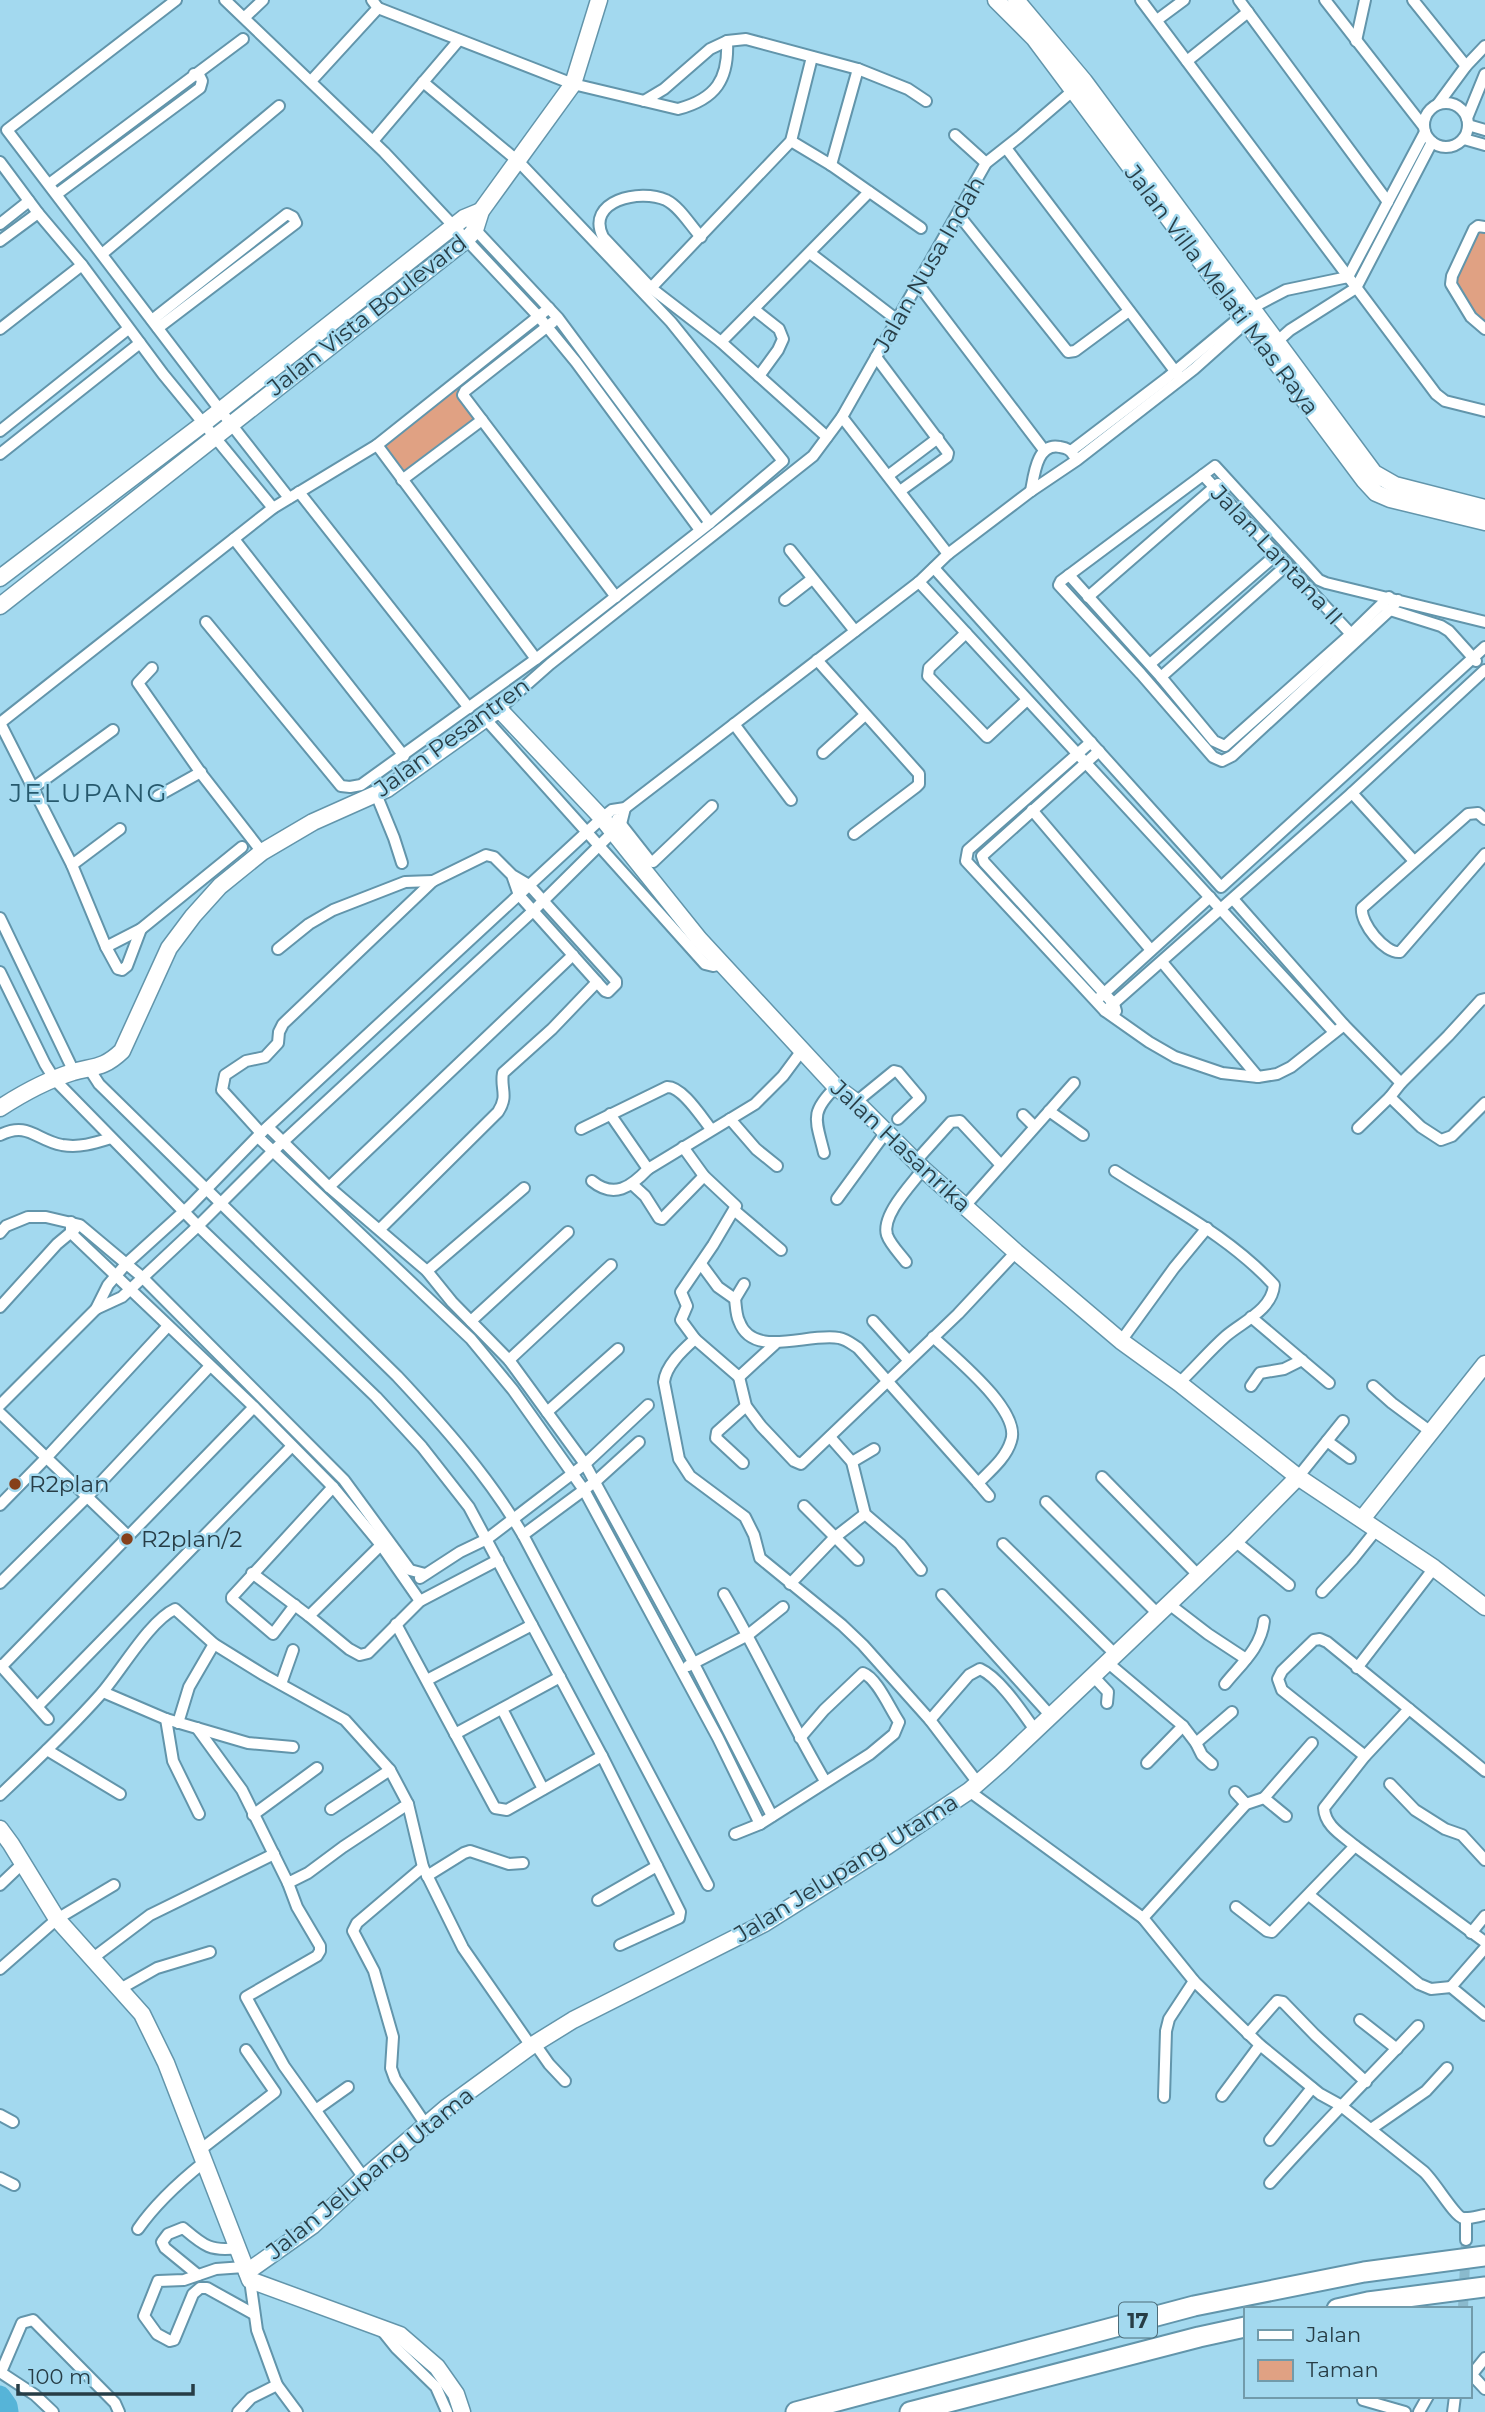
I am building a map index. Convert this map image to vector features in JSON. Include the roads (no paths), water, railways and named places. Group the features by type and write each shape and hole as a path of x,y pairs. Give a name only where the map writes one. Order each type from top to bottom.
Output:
{"highway":[{"name":"17","path":"796,2412 1194,2306 1364,2272 1485,2256"},
{"path":"1346,2307 1485,2287"},
{"name":"17","path":"910,2412 1185,2340 1244,2328"}],"street":[{"path":"176,0 7,130 231,424 294,495 469,708"},
{"path":"225,0 549,308 710,523"},
{"path":"245,17 263,0"},
{"path":"519,162 573,85 598,0"},
{"name":"Jalan Villa Melati Mas Raya","path":"996,0 1079,85"},
{"name":"Jalan Villa Melati Mas Raya","path":"1016,0 1248,316 1374,473 1392,492 1485,522"},
{"path":"1141,0 1436,394 1446,401 1485,411"},
{"path":"1157,20 1184,0"},
{"path":"1239,0 1388,202"},
{"path":"1325,0 1438,146 1451,147 1464,139 1485,75"},
{"path":"1356,41 1364,0"},
{"path":"1413,0 1466,66"},
{"path":"312,80 375,4 573,85 678,109 694,105 719,85 725,75 728,61 727,41"},
{"path":"1187,61 1248,12"},
{"path":"49,184 243,39"},
{"path":"644,101 663,89 710,49 727,41 746,39 858,69 908,89 926,102"},
{"path":"373,141 459,40"},
{"path":"1272,346 1290,330 1356,288 1427,134 1427,113 1438,104 1466,66 1484,48"},
{"path":"651,288 791,141 812,57"},
{"path":"831,165 858,69"},
{"path":"57,194 200,88 202,81 194,74"},
{"path":"206,622 341,786 361,785 536,659 782,464 783,458 671,322 519,162 423,82"},
{"name":"Jalan Nusa Indah","path":"823,443 842,417 986,163 1079,85"},
{"path":"1438,104 1459,107 1468,122 1485,130"},
{"path":"102,254 279,106"},
{"path":"1348,278 1427,134"},
{"path":"955,135 986,163"},
{"path":"1464,139 1485,145"},
{"path":"791,141 831,165 921,228"},
{"path":"1006,148 1178,375"},
{"path":"0,162 82,265 139,343 273,508"},
{"name":"Jalan Vista Boulevard","path":"0,578 209,430 231,424 464,228 481,211 519,162"},
{"path":"721,342 869,192"},
{"path":"701,237 673,204 646,195 629,195 611,205 601,215 598,228 603,237 651,288 721,342 759,376 823,443"},
{"path":"0,224 29,201"},
{"path":"0,241 38,212"},
{"path":"287,214 293,218 296,223 155,324 287,214"},
{"path":"958,214 1068,352 1075,351 1129,311"},
{"path":"1485,227 1478,226 1474,229 1452,276 1451,284 1471,317 1485,330"},
{"path":"464,228 548,327 700,530"},
{"name":"Jalan Vista Boulevard","path":"0,606 209,430 220,410 464,228"},
{"path":"810,253 897,319"},
{"path":"0,329 82,265"},
{"path":"0,1405 96,1309 115,1275 126,1264 187,1208 262,1132 607,814 625,808 919,582 948,554 1178,375 1248,316 1286,290 1348,278"},
{"path":"918,284 1044,450"},
{"path":"141,929 125,968 117,968 72,864 0,723 273,508 377,445 549,308"},
{"path":"755,310 779,329 783,340 759,376"},
{"path":"558,318 464,393 615,597"},
{"path":"0,431 128,328"},
{"path":"0,454 139,343"},
{"path":"876,356 948,453 947,457 900,491"},
{"path":"32,405 44,420"},
{"path":"842,417 948,554"},
{"path":"402,480 482,420"},
{"path":"889,475 938,438"},
{"name":"Jalan Pesantren","path":"0,1108 29,1090 108,1064 122,1051 169,948 220,886 262,852 313,822 387,789 499,709 550,664 823,443"},
{"path":"377,445 536,659"},
{"path":"1031,491 1044,450 1059,446 1074,455"},
{"name":"Jalan Lantana II","path":"1351,634 1203,475 1216,466 1319,580 1485,622"},
{"path":"1203,475 1059,585 1213,757 1222,761"},
{"path":"1088,597 1226,478"},
{"name":"Jalan Villa Melati Mas Raya","path":"1392,492 1485,508"},
{"path":"234,539 404,756"},
{"path":"790,550 855,631"},
{"path":"1150,664 1277,554"},
{"path":"1161,677 1287,565"},
{"path":"934,568 1221,887 1485,647"},
{"path":"1069,575 1150,664 1214,741 1225,746"},
{"path":"785,600 812,579"},
{"path":"919,582 1334,1032"},
{"path":"1222,761 1232,756 1394,598"},
{"path":"1222,761 1225,746 1351,634 1385,608"},
{"path":"1109,1008 1352,793 1484,671 1474,657 1441,626 1385,608"},
{"path":"966,633 929,668 928,676 987,737 1027,700"},
{"path":"817,660 919,774 916,787 854,834"},
{"path":"152,668 138,683 262,852"},
{"name":"Jalan Hasanrika","path":"499,709 607,814 722,964 836,1087 856,1102 919,1165 1121,1341 1179,1383 1298,1478 1434,1568 1485,1607"},
{"path":"823,753 865,715"},
{"path":"490,724 705,964 722,964"},
{"path":"734,724 791,800"},
{"path":"33,788 113,730"},
{"path":"965,854 1090,742"},
{"path":"965,854 982,856 1099,751"},
{"path":"158,796 201,772"},
{"path":"1352,793 1414,861"},
{"path":"376,794 402,863"},
{"path":"617,828 653,862 712,806"},
{"path":"96,1309 122,1297 282,1142 533,911 617,828 625,808"},
{"path":"1032,810 1151,950"},
{"path":"1485,819 1478,813 1468,814 1361,911 1375,935 1396,953 1401,952 1485,854"},
{"path":"72,864 120,829"},
{"path":"1278,835 1290,848"},
{"path":"106,947 141,929 242,846"},
{"path":"965,854 966,861 1095,1002 1109,1008"},
{"path":"512,876 519,895 608,992 617,982 529,885 512,876 494,857 486,855 433,881 284,1024 279,1032 278,1043 265,1057 246,1060 225,1075 222,1090 262,1132 273,1151 443,1311 471,1339 513,1390 584,1490 718,1738 760,1824"},
{"path":"982,856 984,862 1104,993 1109,1008 1119,1020 1175,1057 1222,1073 1258,1077 1277,1074 1291,1067 1344,1025"},
{"path":"278,949 309,924 333,910 405,882 433,881"},
{"path":"1095,1002 1210,897"},
{"path":"1233,899 1344,1025 1401,1083"},
{"path":"0,918 58,1039 82,1071 99,1084 218,1205 397,1376 443,1426 509,1522 523,1535 708,1885"},
{"path":"329,1187 573,955"},
{"path":"1162,962 1258,1077"},
{"path":"0,972 55,1080 376,1397 413,1437 490,1536 498,1560 602,1756 680,1912 679,1918 620,1945"},
{"path":"380,1229 498,1112 504,1104 503,1073 552,1029 597,982"},
{"path":"1358,1128 1481,1000 1485,999"},
{"path":"37,1049 58,1039"},
{"path":"592,1181 600,1187 612,1190 633,1185 648,1169 755,1104 783,1076 803,1049"},
{"path":"856,1102 894,1071 898,1072 920,1098 898,1119"},
{"path":"965,1206 1074,1083"},
{"path":"581,1129 673,1087 680,1091 711,1129"},
{"path":"824,1153 817,1129 818,1112 821,1101 836,1087"},
{"path":"1390,1097 1422,1127 1441,1140 1452,1136 1485,1103"},
{"path":"1049,1111 1083,1136"},
{"path":"610,1114 648,1169"},
{"path":"1023,1115 1034,1126"},
{"path":"730,1119 756,1149 777,1166"},
{"path":"906,1262 887,1234 892,1210 919,1165 951,1122 960,1121 1000,1164"},
{"path":"0,1135 12,1129 23,1129 62,1145 86,1146 111,1138"},
{"path":"262,1132 282,1142 329,1187 427,1271 452,1302 509,1360 596,1481 772,1816"},
{"path":"836,1199 886,1132"},
{"path":"682,1147 704,1176 736,1206 681,1292 687,1306 681,1320 695,1339 740,1377 746,1406 761,1426 798,1464 806,1460 933,1337 1016,1252"},
{"path":"1115,1171 1207,1228 1259,1269 1274,1285 1271,1297 1226,1336 1179,1383"},
{"path":"633,1185 662,1219 704,1176"},
{"path":"427,1271 524,1188"},
{"path":"734,1210 781,1250"},
{"path":"0,1233 6,1226 28,1217 46,1217 74,1227 142,1277 344,1480 402,1567 420,1601"},
{"path":"74,1227 115,1275 254,1407 384,1542"},
{"path":"0,1307 74,1227"},
{"path":"1121,1341 1207,1228"},
{"path":"471,1321 568,1232"},
{"path":"701,1264 718,1287 735,1299"},
{"path":"509,1360 611,1265"},
{"path":"744,1284 735,1299 738,1321 745,1332 755,1340 775,1344 805,1338 837,1337 847,1340 888,1380 989,1496"},
{"path":"443,1311 452,1302"},
{"path":"1251,1317 1329,1383"},
{"path":"873,1321 908,1360"},
{"path":"0,1505 168,1326"},
{"path":"933,1337 982,1384 1007,1413 1013,1427 1013,1439 1007,1451 978,1483"},
{"path":"695,1339 681,1352 664,1378 679,1459 690,1476 745,1517 754,1535 760,1558 863,1645 967,1765 973,1787 1143,1918 1194,1981 1248,2034 1312,2088 1340,2105 1431,2178 1454,2213 1466,2218 1485,2215"},
{"path":"740,1377 775,1344"},
{"path":"547,1412 618,1349"},
{"path":"1251,1386 1260,1373 1284,1369 1303,1360"},
{"path":"1362,1519 1485,1364"},
{"path":"0,1583 88,1496 210,1366"},
{"path":"1373,1386 1431,1432"},
{"path":"410,1586 509,1522 585,1464 648,1405"},
{"path":"743,1462 716,1438 717,1432 746,1406"},
{"path":"48,1719 1,1665 254,1407"},
{"path":"0,1413 128,1536"},
{"path":"269,1422 278,1413"},
{"path":"1298,1478 1343,1422"},
{"path":"830,1437 852,1462 865,1514 900,1544 921,1570"},
{"path":"1327,1441 1350,1458"},
{"path":"523,1535 596,1481 639,1442"},
{"path":"38,1706 292,1446"},
{"path":"852,1462 874,1449"},
{"path":"1102,1476 1198,1575"},
{"name":"Jalan Jelupang Utama","path":"247,2273 312,2226 426,2124 533,2045 706,1951 765,1923 881,1850 973,1787 1235,1541 1298,1478"},
{"path":"295,1605 275,1633 271,1633 232,1600 252,1573 333,1487"},
{"path":"1046,1502 1163,1609 1246,1659"},
{"path":"804,1506 858,1560"},
{"path":"790,1584 834,1538 865,1514"},
{"path":"1322,1592 1377,1529"},
{"path":"1235,1541 1289,1585"},
{"path":"309,1616 384,1542"},
{"path":"1003,1544 1111,1658 1183,1726 1202,1755 1212,1764"},
{"path":"252,1573 360,1655 368,1653 420,1601 498,1560"},
{"path":"402,1567 412,1573 425,1574"},
{"path":"1357,1668 1434,1568"},
{"path":"724,1594 825,1781"},
{"path":"942,1595 1050,1715"},
{"path":"681,1671 693,1662 748,1635 783,1607"},
{"path":"0,1795 103,1692 154,1628 171,1611 179,1611 214,1644 345,1720 390,1770 408,1804 425,1872 463,1948 533,2045 565,2081"},
{"path":"1225,1684 1258,1644 1264,1622"},
{"path":"397,1624 495,1808 507,1810 602,1756"},
{"path":"427,1680 532,1625"},
{"path":"1365,1756 1282,1690 1278,1679 1282,1671 1314,1640 1327,1642 1485,1771"},
{"path":"178,1723 189,1687 214,1644"},
{"path":"281,1684 293,1650"},
{"path":"930,1720 969,1675 980,1669 1007,1693 1035,1730"},
{"path":"735,1834 760,1824 870,1754 894,1734 899,1722 869,1675 863,1673 824,1710 800,1738"},
{"path":"1093,1676 1105,1686 1108,1692 1107,1703"},
{"path":"455,1734 560,1677"},
{"path":"103,1692 178,1723 248,1743 293,1747"},
{"path":"502,1709 544,1789"},
{"path":"1409,1709 1365,1756 1324,1808 1325,1819 1355,1846 1485,1942"},
{"path":"1196,1743 1232,1712"},
{"path":"166,1719 173,1761 199,1814"},
{"path":"1147,1763 1183,1726"},
{"path":"197,1728 242,1790 297,1907 320,1946 317,1955 246,1997 284,2066 364,2178"},
{"path":"1143,1918 1247,1804 1264,1798 1311,1743"},
{"path":"47,1750 120,1794"},
{"path":"254,1815 317,1769"},
{"path":"331,1809 390,1770"},
{"path":"1390,1784 1415,1810 1445,1829 1462,1835 1485,1860"},
{"path":"1236,1792 1247,1804"},
{"path":"1264,1798 1286,1816"},
{"path":"288,1883 408,1804"},
{"path":"0,1829 57,1919 142,2014 166,2063 238,2248 247,2273 257,2330 277,2385 297,2412"},
{"path":"1236,1907 1266,1931 1272,1932 1355,1846"},
{"path":"426,2124 395,2079 391,2068 393,2037 386,2011 374,1971 353,1931 357,1923 425,1872 464,1853 470,1851 509,1864 523,1863"},
{"path":"93,1958 150,1915 274,1854"},
{"path":"0,1885 23,1863"},
{"path":"598,1900 657,1866"},
{"path":"0,1969 57,1919 114,1885"},
{"path":"1309,1895 1419,1984 1431,1989 1451,1987 1485,1948"},
{"path":"1471,1933 1485,1916"},
{"path":"120,1989 157,1968 210,1952"},
{"path":"1164,2097 1166,2031 1169,2019 1194,1981"},
{"path":"1451,1987 1485,2015"},
{"path":"1248,2034 1276,2001 1283,2001 1366,2082"},
{"path":"1360,2020 1397,2049"},
{"path":"1270,2183 1340,2105 1366,2082 1418,2026"},
{"path":"1223,2096 1260,2045"},
{"path":"138,2229 151,2210 202,2157 275,2092 246,2050"},
{"path":"1371,2129 1426,2091 1447,2068"},
{"path":"317,2109 348,2087"},
{"path":"1270,2140 1312,2088"},
{"path":"0,2115 13,2122"},
{"path":"0,2178 14,2185"},
{"path":"1466,2218 1466,2240"},
{"path":"198,2275 165,2248 162,2242 168,2234 183,2228 205,2246 220,2250 238,2248"},
{"path":"254,2314 207,2288 200,2288 193,2294 174,2340 170,2341 157,2334 144,2316 158,2281 184,2280 216,2269 247,2273 400,2335 437,2367 456,2394 462,2412"},
{"path":"53,2412 35,2395 0,2372 22,2323 33,2320 116,2403 119,2412"},
{"path":"380,2328 396,2348 436,2387 447,2412"},
{"path":"1485,2358 1471,2376 1485,2389"},
{"path":"238,2412 251,2398 277,2385"},
{"path":"1363,2400 1405,2412"}],"waterway":[{"path":"0,2396 8,2412"}],"tunnel":[{"path":"1463,2307 1466,2240"}],"place":[{"name":"R2plan","path":"15,1484"},
{"name":"R2plan/2","path":"127,1539"}],"district":[{"name":"JELUPANG","path":"89,793"}]}
